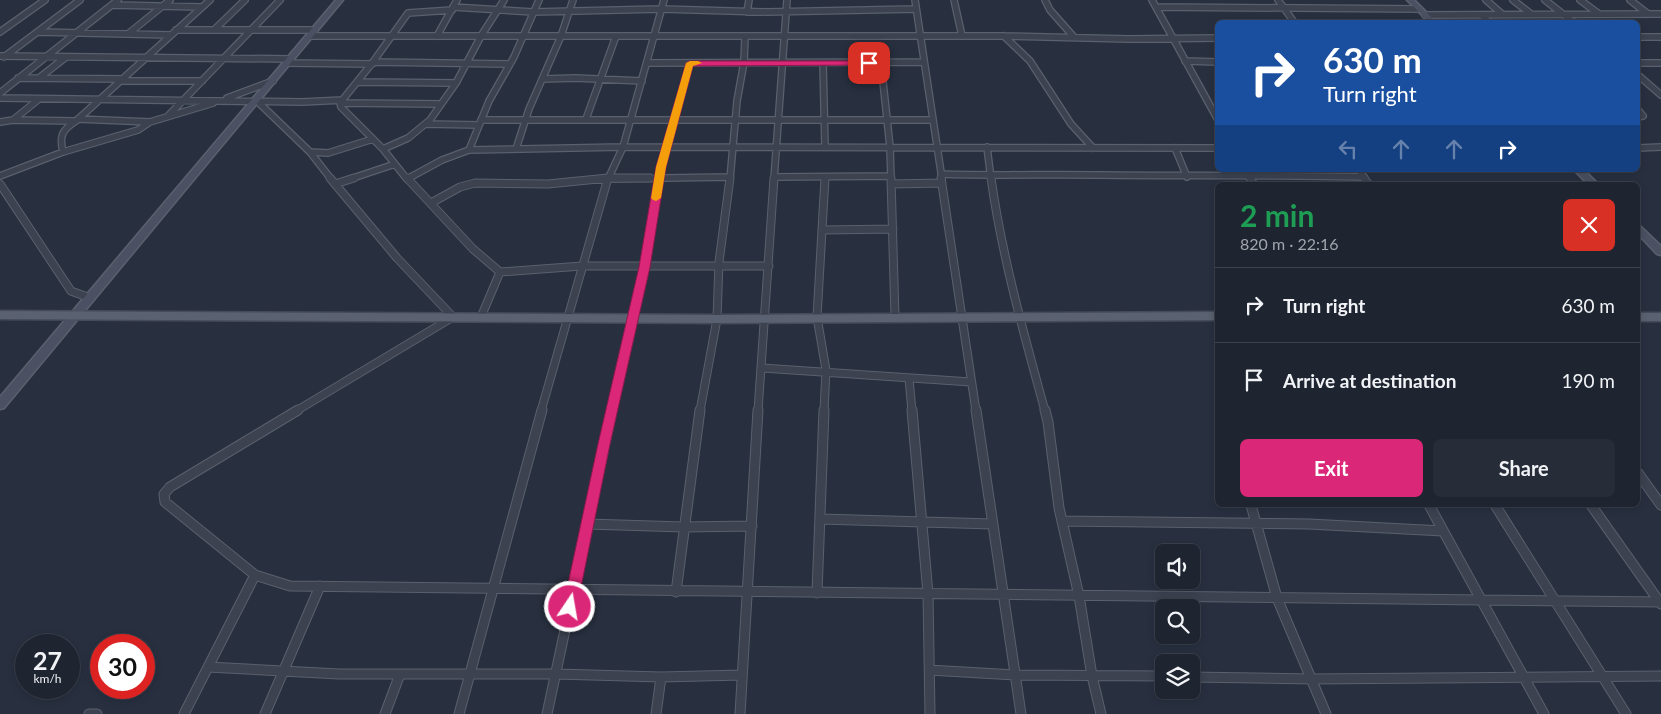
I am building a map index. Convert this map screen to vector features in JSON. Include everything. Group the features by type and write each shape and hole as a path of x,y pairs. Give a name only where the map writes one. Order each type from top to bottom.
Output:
{"main road":[{"path":"0,315 453,318 566,316 717,319 764,317 1215,316"},
{"path":"1640,317 1661,317"}],"street":[{"path":"0,32 45,0"},
{"path":"0,60 80,0"},
{"path":"0,93 118,0"},
{"path":"128,34 170,0"},
{"path":"63,152 59,136 62,129 77,120 210,0"},
{"path":"214,30 245,0"},
{"path":"166,118 280,0"},
{"path":"0,405 340,0"},
{"path":"437,36 457,0"},
{"path":"383,149 408,138 426,124 456,82 481,36 504,0"},
{"path":"469,150 480,122 508,64 514,57 539,0"},
{"path":"516,149 561,36 573,0"},
{"path":"622,9 624,0"},
{"path":"459,714 566,316 608,178 623,147 664,0"},
{"path":"698,10 700,0"},
{"path":"747,12 749,0"},
{"path":"740,714 764,317 787,0"},
{"path":"824,0 824,10"},
{"path":"874,0 875,9"},
{"path":"915,0 1021,714"},
{"path":"954,0 962,36"},
{"path":"1045,0 1048,8 1068,28 1073,36"},
{"path":"1152,0 1215,115"},
{"path":"1192,0 1197,8"},
{"path":"1241,0 1247,8"},
{"path":"1278,0 1293,20"},
{"path":"1315,0 1321,8"},
{"path":"1361,0 1368,8"},
{"path":"1410,0 1430,20"},
{"path":"1486,0 1502,14"},
{"path":"1513,0 1531,14"},
{"path":"1546,0 1570,20"},
{"path":"1580,0 1599,14"},
{"path":"1630,0 1648,14"},
{"path":"112,4 202,7"},
{"path":"1156,7 1419,9"},
{"path":"769,266 582,266 500,272 473,249 406,178 383,149 341,107 342,102 408,13 452,9 533,12 661,9 747,12 916,9"},
{"path":"1481,14 1487,20"},
{"path":"1425,15 1661,14"},
{"path":"176,30 250,30 392,36 1073,36 1173,39 1215,38"},
{"path":"38,32 171,36"},
{"path":"586,119 616,36"},
{"path":"676,592 697,425 717,319 718,266 734,147 737,101 744,62 745,36"},
{"path":"1004,36 1030,61 1071,124 1093,148"},
{"path":"1640,37 1661,37"},
{"path":"3,56 508,64"},
{"path":"39,78 66,57"},
{"path":"1185,61 1215,62"},
{"path":"647,63 924,62"},
{"path":"546,714 645,267 659,178 690,63"},
{"path":"823,63 825,147"},
{"path":"881,63 890,147 895,317"},
{"path":"1640,63 1661,63"},
{"path":"1640,77 1661,95"},
{"path":"18,78 202,81"},
{"path":"543,79 575,78 642,81"},
{"path":"0,122 12,120 77,120 150,122 220,101 273,81"},
{"path":"358,82 456,82"},
{"path":"0,98 302,102 313,100 441,104"},
{"path":"12,120 39,99"},
{"path":"256,100 310,152 354,210 412,276 453,318 170,487 164,494 165,502 255,574 290,586 574,591 1661,602"},
{"path":"426,124 586,119 932,120"},
{"path":"0,176 63,152 138,130 150,122"},
{"path":"310,152 328,153 373,139"},
{"path":"406,178 442,160 469,150 623,147 1215,148"},
{"path":"987,148 996,211 1019,316 1048,422 1062,521 1079,596 1092,676 1101,714"},
{"path":"1175,148 1187,177"},
{"path":"1640,148 1661,148"},
{"path":"335,184 395,164"},
{"path":"941,174 1187,177 1248,172 1297,177 1364,177"},
{"path":"1360,172 1367,182"},
{"path":"1581,172 1591,182"},
{"path":"431,203 468,184 548,184 608,178 730,177"},
{"path":"775,177 825,177 942,183"},
{"path":"817,593 826,370 817,317 825,177"},
{"path":"1297,177 1300,182"},
{"path":"0,184 71,291 90,298"},
{"path":"823,230 892,229"},
{"path":"1640,230 1661,252"},
{"path":"481,317 500,272"},
{"path":"762,368 826,370 909,379 972,382"},
{"path":"909,379 928,594 930,714"},
{"path":"1640,476 1661,505"},
{"path":"1251,507 1277,598 1326,714"},
{"path":"1430,507 1544,714"},
{"path":"1496,507 1626,714"},
{"path":"1592,507 1661,602"},
{"path":"820,519 992,524"},
{"path":"1062,521 1309,524 1444,531"},
{"path":"587,524 684,527 752,526"},
{"path":"184,714 255,574"},
{"path":"265,714 320,586"},
{"path":"208,667 338,674 556,674 660,677 742,675"},
{"path":"930,670 1015,675 1155,676"},
{"path":"385,714 400,674"},
{"path":"1200,676 1311,679 1661,676"},
{"path":"656,714 660,677"},
{"path":"89,714 96,714"}],"slow traffic":[{"path":"656,198 661,167 690,63 698,63"}],"route":[{"path":"570,607 604,444 645,267 661,167 690,63 869,63"}]}
